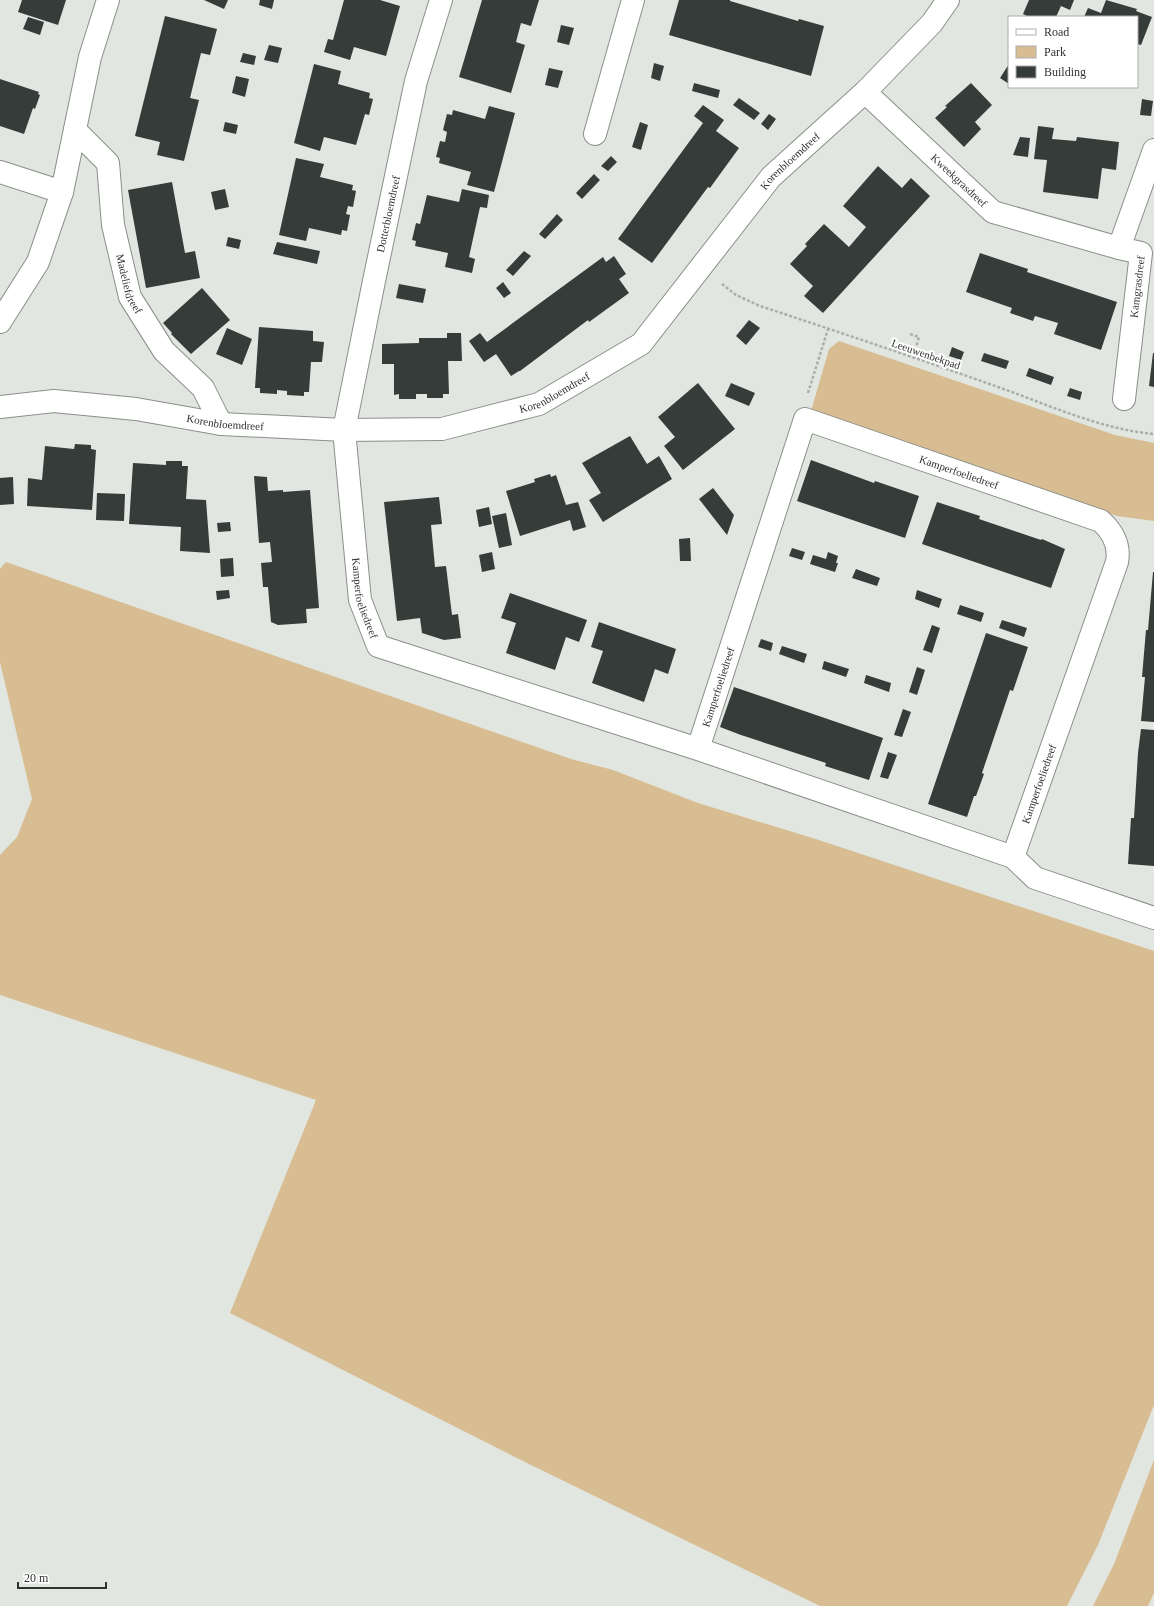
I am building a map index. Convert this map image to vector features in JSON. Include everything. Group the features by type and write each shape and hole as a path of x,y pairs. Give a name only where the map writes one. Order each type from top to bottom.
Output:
{"street":[{"path":"0,322 38,262 62,192 90,57 108,0"},
{"name":"Dotterbloemdreef","path":"344,430 416,81 441,0"},
{"path":"595,134 633,0"},
{"name":"Korenbloemdreef","path":"0,407 54,401 136,409 221,424 344,430 442,429 539,404 641,344 771,177 865,92 932,23 948,0"},
{"name":"Kweekgrasdreef","path":"865,92 993,212 1119,248"},
{"name":"Madeliefdreef","path":"74,130 108,163 113,225 130,298 164,351 203,388 221,424"},
{"name":"Kamgrasdreef","path":"1124,399 1141,253 1119,248 1154,150"},
{"path":"0,172 62,192"},
{"name":"Kamperfoeliedreef","path":"698,749 805,419 1101,521 1111,532 1117,548 1117,562 1013,857"},
{"name":"Kamperfoeliedreef","path":"344,430 360,600 378,646 698,749 1013,857 1035,878 1154,918"}],"path":[{"name":"Leeuwenbekpad","path":"702,266 736,295 760,306 913,357 1086,419 1121,428 1154,434"},
{"path":"805,419 803,409 828,329"},
{"path":"910,334 919,337 913,357"}],"green space":[{"path":"839,341 1115,435 1154,443 1154,521 1117,516 811,411 829,349"},
{"path":"6,562 571,759 613,770 698,803 819,840 1154,951 1154,1405 1098,1545 1067,1606 820,1606 531,1465 230,1313 316,1100 0,995 0,855 17,837 32,799 0,662 0,569"},
{"path":"1154,1460 1154,1593 1148,1606 1093,1606 1114,1564"}],"building":[{"path":"22,0 66,0 58,25 18,12"},
{"path":"204,0 228,0 224,9"},
{"path":"260,0 274,0 272,9 259,5"},
{"path":"344,0 380,0 400,6 386,56 354,47 350,60 324,52 328,39 333,40"},
{"path":"482,0 539,0 531,26 521,23 516,42 525,45 511,93 459,77"},
{"path":"679,0 730,0 798,21 799,19 824,26 811,76 669,35"},
{"path":"1029,0 1074,0 1070,10 1061,6 1056,16 1027,16 1023,14"},
{"path":"1106,0 1137,9 1136,11 1152,17 1141,45 1138,44 1138,16 1084,16 1088,8 1101,13"},
{"path":"165,16 217,29 210,55 201,53 190,98 199,100 184,161 157,155 160,142 135,136"},
{"path":"28,17 44,22 40,35 23,29"},
{"path":"561,25 574,28 569,45 557,42"},
{"path":"269,45 282,48 278,63 264,60"},
{"path":"243,53 256,56 254,65 240,62"},
{"path":"654,63 664,66 660,81 651,78"},
{"path":"314,64 341,71 338,84 370,93 369,98 373,99 369,115 365,114 356,145 324,137 320,151 294,143"},
{"path":"1008,66 1008,83 1000,78"},
{"path":"549,68 563,71 558,88 545,85"},
{"path":"236,76 249,79 245,97 232,93"},
{"path":"0,79 39,92 38,94 40,95 35,109 33,108 24,134 0,126"},
{"path":"694,83 720,90 718,98 692,91"},
{"path":"971,83 992,105 975,122 981,129 964,147 935,118 947,107 945,106"},
{"path":"739,98 760,113 754,120 733,105"},
{"path":"1142,99 1153,101 1151,116 1140,115"},
{"path":"703,105 724,120 716,131 739,148 652,263 618,239 703,123 694,116"},
{"path":"489,106 515,113 494,192 467,185 471,172 439,163 440,158 436,157 440,141 445,142 447,132 443,130 447,114 452,115 453,110 485,119"},
{"path":"769,114 776,119 768,130 761,124"},
{"path":"225,122 238,125 236,134 223,131"},
{"path":"640,122 648,125 641,150 632,147"},
{"path":"1038,126 1054,128 1052,139 1076,141 1077,137 1119,142 1116,170 1102,168 1098,199 1043,192 1047,160 1034,159"},
{"path":"1020,137 1030,138 1028,157 1013,155"},
{"path":"611,156 617,162 608,171 601,166"},
{"path":"296,158 324,164 320,177 353,185 352,190 356,191 353,207 348,206 346,214 350,215 347,231 342,230 341,235 309,228 306,241 279,235"},
{"path":"878,166 902,188 911,178 930,196 823,313 804,296 813,286 790,264 807,246 805,244 824,224 849,247 866,227 843,206"},
{"path":"594,174 600,180 582,199 576,193"},
{"path":"172,182 185,253 195,251 200,278 146,288 128,190"},
{"path":"225,189 229,207 215,210 211,192"},
{"path":"462,189 489,195 487,208 480,207 469,257 475,259 472,273 445,267 448,253 415,246 416,241 412,240 416,223 420,224 427,195 459,202"},
{"path":"557,214 563,220 545,239 539,234"},
{"path":"228,237 241,240 239,249 226,246"},
{"path":"277,242 320,251 317,264 273,254"},
{"path":"524,251 531,256 513,276 506,270"},
{"path":"980,253 1028,269 1027,272 1117,302 1101,350 1054,334 1058,323 1035,316 1033,321 1010,313 1012,308 966,292"},
{"path":"614,256 626,274 619,279 629,293 589,322 588,320 520,371 511,376 496,354 484,362 469,341 480,333 487,342 603,257 606,262"},
{"path":"503,282 511,293 504,298 496,288"},
{"path":"399,284 426,289 423,303 396,298"},
{"path":"202,288 230,320 191,354 171,334 172,333 163,323"},
{"path":"749,320 760,328 746,345 736,336"},
{"path":"259,327 313,331 313,341 324,342 322,362 311,362 309,392 304,392 304,396 287,395 287,391 277,390 277,394 260,393 260,388 255,388"},
{"path":"227,328 252,339 242,365 216,354"},
{"path":"447,333 461,333 462,361 448,361 449,394 443,394 443,398 427,398 427,394 416,394 416,399 399,399 399,394 394,395 394,364 382,364 382,344 419,343 419,338 447,338"},
{"path":"952,347 964,352 961,360 949,356"},
{"path":"984,353 1009,361 1006,369 981,361"},
{"path":"1154,353 1154,387 1149,386"},
{"path":"1029,368 1054,377 1051,385 1026,376"},
{"path":"698,383 735,429 683,470 664,446 675,437 658,417"},
{"path":"731,383 755,393 749,406 725,396"},
{"path":"1070,388 1082,392 1080,400 1067,396"},
{"path":"630,436 647,464 659,456 672,479 603,522 589,500 601,493 582,463"},
{"path":"75,444 91,445 91,449 96,450 92,510 27,506 28,478 42,480 45,446 74,449"},
{"path":"811,460 874,483 875,481 919,496 905,538 797,501"},
{"path":"166,461 182,461 182,466 188,466 186,499 206,500 210,553 180,551 181,527 129,524 133,463 166,465"},
{"path":"550,474 551,477 556,475 566,505 578,502 586,527 573,531 570,520 520,536 506,491 535,482 534,479"},
{"path":"254,476 267,477 268,491 283,490 283,492 310,490 319,608 306,609 307,623 278,625 271,622 268,587 263,587 261,563 272,562 270,542 259,543"},
{"path":"13,477 14,504 0,505 0,478"},
{"path":"713,488 734,515 727,535 699,499"},
{"path":"97,493 125,494 124,521 96,520"},
{"path":"439,497 442,524 431,525 435,567 446,566 452,615 458,614 461,638 444,640 422,633 420,618 397,621 384,502"},
{"path":"937,502 980,516 979,519 1041,540 1042,539 1065,549 1051,588 922,544"},
{"path":"489,507 492,524 479,527 476,510"},
{"path":"506,513 512,545 499,548 492,516"},
{"path":"230,522 231,531 218,532 217,523"},
{"path":"690,538 691,561 680,561 679,539"},
{"path":"792,548 805,552 802,560 789,556"},
{"path":"492,552 495,569 482,572 479,555"},
{"path":"828,552 838,556 836,563 838,563 835,572 810,564 813,555 826,559"},
{"path":"233,558 234,576 221,577 220,559"},
{"path":"856,569 880,578 877,586 852,578"},
{"path":"1153,572 1154,722 1141,721 1145,677 1142,677"},
{"path":"229,590 230,598 217,600 216,591"},
{"path":"917,590 942,599 939,608 915,599"},
{"path":"510,593 587,620 579,642 566,637 555,670 506,653 516,623 501,618"},
{"path":"960,605 984,613 981,622 957,614"},
{"path":"1002,620 1027,628 1024,637 999,628"},
{"path":"599,622 676,649 668,674 655,669 644,702 592,683 603,651 591,647"},
{"path":"932,625 940,628 932,653 923,650"},
{"path":"986,633 1028,647 1013,691 1010,690 982,773 984,774 976,796 974,796 967,817 928,804"},
{"path":"761,639 773,643 771,651 758,647"},
{"path":"782,646 807,654 804,663 779,654"},
{"path":"824,661 849,669 846,677 822,669"},
{"path":"917,667 925,670 917,695 909,692"},
{"path":"866,675 891,683 889,692 864,683"},
{"path":"734,687 883,738 869,780 825,766 826,763 720,727"},
{"path":"903,709 911,712 902,737 894,735"},
{"path":"1141,729 1154,730 1154,866 1128,864 1131,818 1134,818"},
{"path":"888,752 897,755 888,779 880,777"}]}
